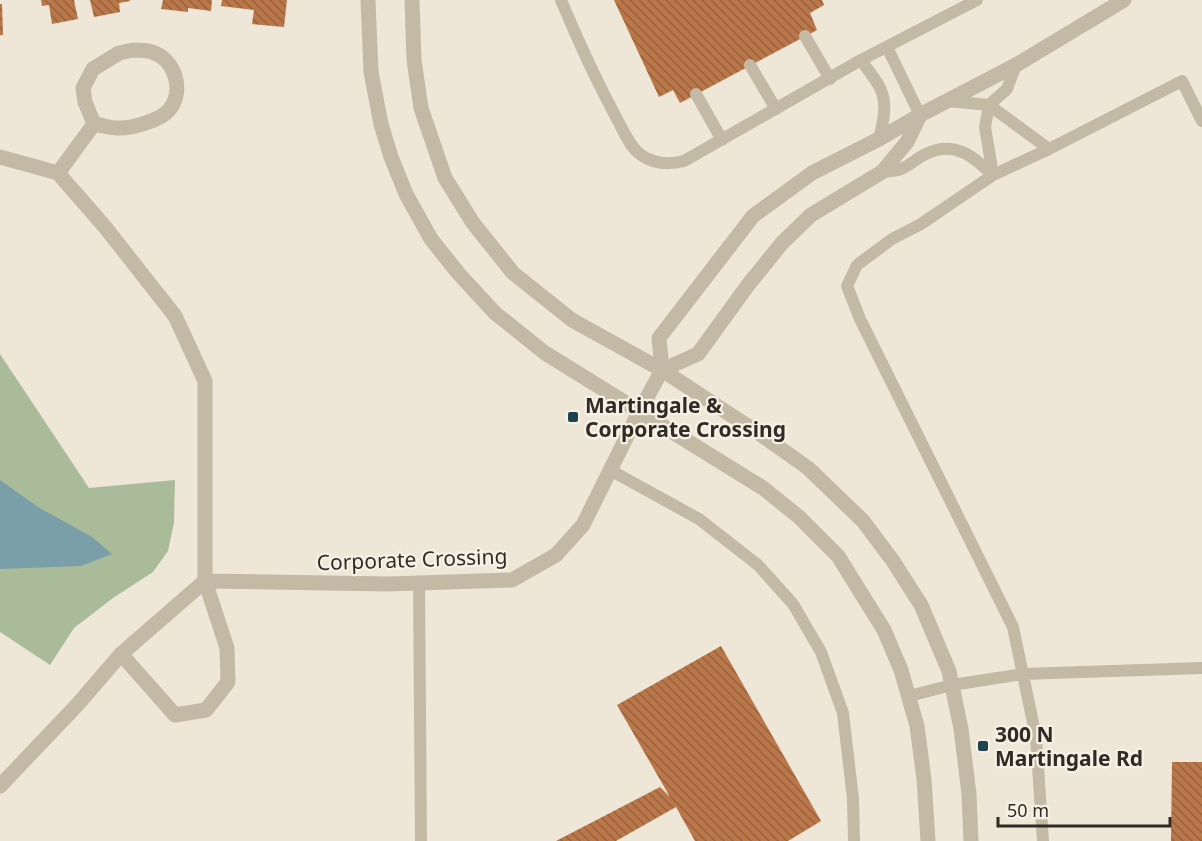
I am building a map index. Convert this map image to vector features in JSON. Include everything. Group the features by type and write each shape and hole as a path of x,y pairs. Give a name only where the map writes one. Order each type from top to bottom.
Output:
{"street":[{"path":"368,0 371,72 381,124 391,157 402,185 431,239 459,274 495,313 545,353 763,488 799,516 838,556 884,630 901,670 917,726 924,779 928,841"},
{"path":"412,0 414,60 421,108 445,178 473,223 513,273 572,320 662,370 808,468 863,521 893,561 921,605 949,671 961,729 969,794 971,841"},
{"path":"662,370 659,338 753,216 812,173 1016,65 1124,0"},
{"path":"134,50 152,52 165,59 177,81 176,95 169,110 154,120 134,126 117,128 94,124 82,88 93,69 119,53 134,50"},
{"path":"662,370 698,354 782,243 811,215 882,171 907,142 921,116"},
{"path":"58,173 94,124"},
{"path":"0,157 58,173 105,227 175,316 205,381 205,581 227,648 228,682 206,710 176,715 120,654"},
{"name":"Corporate Crossing","path":"205,581 388,584 512,580 556,555 583,525 662,370"},
{"path":"0,786 78,704 120,654 205,581"}],"lane":[{"path":"561,0 629,142 638,153 649,160 663,164 684,162 861,60 977,0"},
{"path":"805,36 830,79"},
{"path":"887,47 921,116"},
{"path":"861,60 881,88 883,96 885,111 879,139"},
{"path":"750,65 776,110"},
{"path":"993,175 985,127 989,105 1007,88 1016,65"},
{"path":"1043,841 1036,737 1013,627 860,319 847,286 856,265 892,239 921,224 993,175 1182,81 1202,121"},
{"path":"696,94 722,140"},
{"path":"948,102 989,105 1049,149"},
{"path":"882,171 900,169 927,153 949,148 962,151 975,158 993,175"},
{"path":"610,470 699,519 758,565 793,604 821,652 843,714 853,799 854,841"},
{"path":"419,583 421,841"},
{"path":"909,696 1023,674 1202,668"}],"green space":[{"path":"0,354 89,488 175,480 174,523 168,551 153,572 113,598 74,628 50,665 0,632"}],"water":[{"path":"0,480 38,507 92,537 112,554 81,566 0,569"}],"building":[{"path":"41,0 74,0 78,19 52,24 49,5 42,6"},
{"path":"90,0 130,1 119,3 120,12 94,17"},
{"path":"163,0 212,0 211,11 188,8 188,12 161,9"},
{"path":"222,0 287,0 284,27 252,24 254,10 221,6"},
{"path":"614,0 822,0 824,5 810,13 817,30 680,103 673,90 659,97"},
{"path":"0,4 2,4 3,35 0,35"},
{"path":"721,646 821,821 788,841 695,841 676,807 616,841 556,841 660,787 670,797 617,705"},
{"path":"1172,762 1202,762 1202,841 1171,841"}],"place":[{"name":"Martingale & Corporate Crossing","path":"573,417"},
{"name":"300 N Martingale Rd","path":"983,746"}]}
